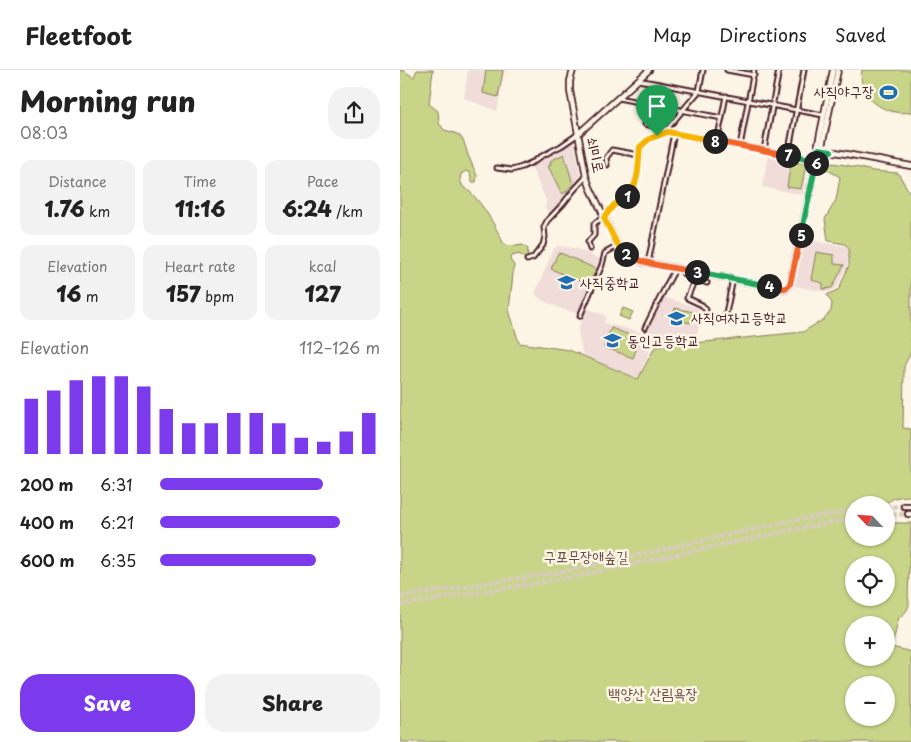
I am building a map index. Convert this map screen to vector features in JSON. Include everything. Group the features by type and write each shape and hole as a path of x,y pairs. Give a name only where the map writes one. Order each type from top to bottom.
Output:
{"main road":[{"name":"쇠미로","path":"573,70 570,91 586,176 618,246 628,256 639,261 784,289 788,287 817,160"},
{"path":"577,135 649,70"},
{"path":"828,70 830,82"},
{"path":"817,160 823,115 833,70"},
{"path":"819,149 822,146 838,70"},
{"path":"819,149 911,166"},
{"path":"904,506 911,506"}],"street":[{"path":"590,249 588,242 594,235 594,224 604,218 613,206 632,191 638,176 640,147 668,131 682,111 700,91 703,70"},
{"path":"727,70 754,75"},
{"path":"740,146 754,70"},
{"path":"764,150 779,70"},
{"path":"788,155 804,70"},
{"path":"638,80 823,115"},
{"path":"717,142 726,96"},
{"path":"618,98 722,118"},
{"path":"649,104 645,124 674,133 817,160 831,151"},
{"path":"648,263 674,133"},
{"path":"497,168 512,170 522,167 577,135"},
{"path":"607,165 606,158 612,150 639,156"},
{"path":"527,260 533,258 543,245 544,227 547,221 586,176"},
{"path":"580,316 602,265 605,253 618,246"},
{"path":"645,328 674,268"},
{"path":"684,270 684,274 707,283"},
{"path":"695,279 687,298 704,307 706,314 703,319 698,318 699,316 697,315"},
{"path":"725,318 733,279"}],"shaded area":[{"path":"468,70 505,70 497,111 464,98"},
{"path":"574,141 581,179 560,206 550,214 545,208 546,200 531,167"},
{"path":"768,156 808,163 803,195 762,187"},
{"path":"804,240 844,246 848,249 847,265 836,288 830,292 794,286"},
{"name":"사직중학교","path":"557,246 574,248 600,259 599,266 579,314 559,308 542,300 535,294 553,250"},
{"name":"사직여자고등학교","path":"664,297 698,308 702,312 696,337 693,341 650,345 648,329"},
{"name":"동인고등학교","path":"587,308 606,316 604,323 644,334 649,353 639,376 634,377 583,355 578,329"}],"green space":[{"name":"구포무장애숲길","path":"400,70 414,77 417,70 433,70 429,104 438,111 439,123 444,130 460,136 464,142 477,176 476,182 472,182 470,173 466,171 461,174 460,180 463,187 481,204 504,245 523,245 528,249 527,260 519,254 512,256 510,260 514,265 509,310 519,343 569,350 638,379 655,347 803,332 824,319 831,311 832,303 827,295 839,289 849,265 849,249 845,244 828,241 825,219 836,200 840,177 826,169 832,163 873,171 898,173 911,195 911,352 904,366 903,428 911,429 911,496 895,498 895,496 845,496 845,546 895,546 895,523 911,523 909,606 899,617 895,634 895,616 845,616 845,666 895,666 895,648 911,652 911,742 400,742"},
{"path":"486,70 503,70 498,97 483,93"},
{"name":"사직야구장","path":"862,70 911,70 911,112 901,113 892,111 875,103 864,89 861,80"},
{"path":"564,154 573,184 562,194 548,166 551,164 550,161"},
{"path":"791,161 806,164 801,189 787,187"},
{"path":"816,252 834,255 834,264 844,265 832,288 823,289 823,283 811,280"},
{"path":"558,253 596,269 589,285 551,269"},
{"path":"623,308 633,312 629,320 619,316"},
{"path":"675,308 693,312 690,323 673,319"},
{"path":"611,328 640,339 633,358 604,347"}],"tunnel":[{"path":"895,506 904,506"},
{"path":"400,597 571,570 795,520 845,512"},
{"path":"895,515 908,514"},
{"path":"400,605 567,578 801,528 845,521"}],"place":[{"name":"사직야구장","path":"888,92"},
{"name":"사직중학교","path":"566,283"},
{"name":"사직여자고등학교","path":"677,318"},
{"name":"동인고등학교","path":"613,341"}],"route":[{"path":"657,136 649,139 640,147 638,176 632,191 613,206 604,218 620,249 628,256 643,262 784,289 788,287 790,284 817,160 819,149 831,151 817,160 668,132 657,136"}],"park label":[{"name":"백양산 산림욕장","path":"653,694"}]}
